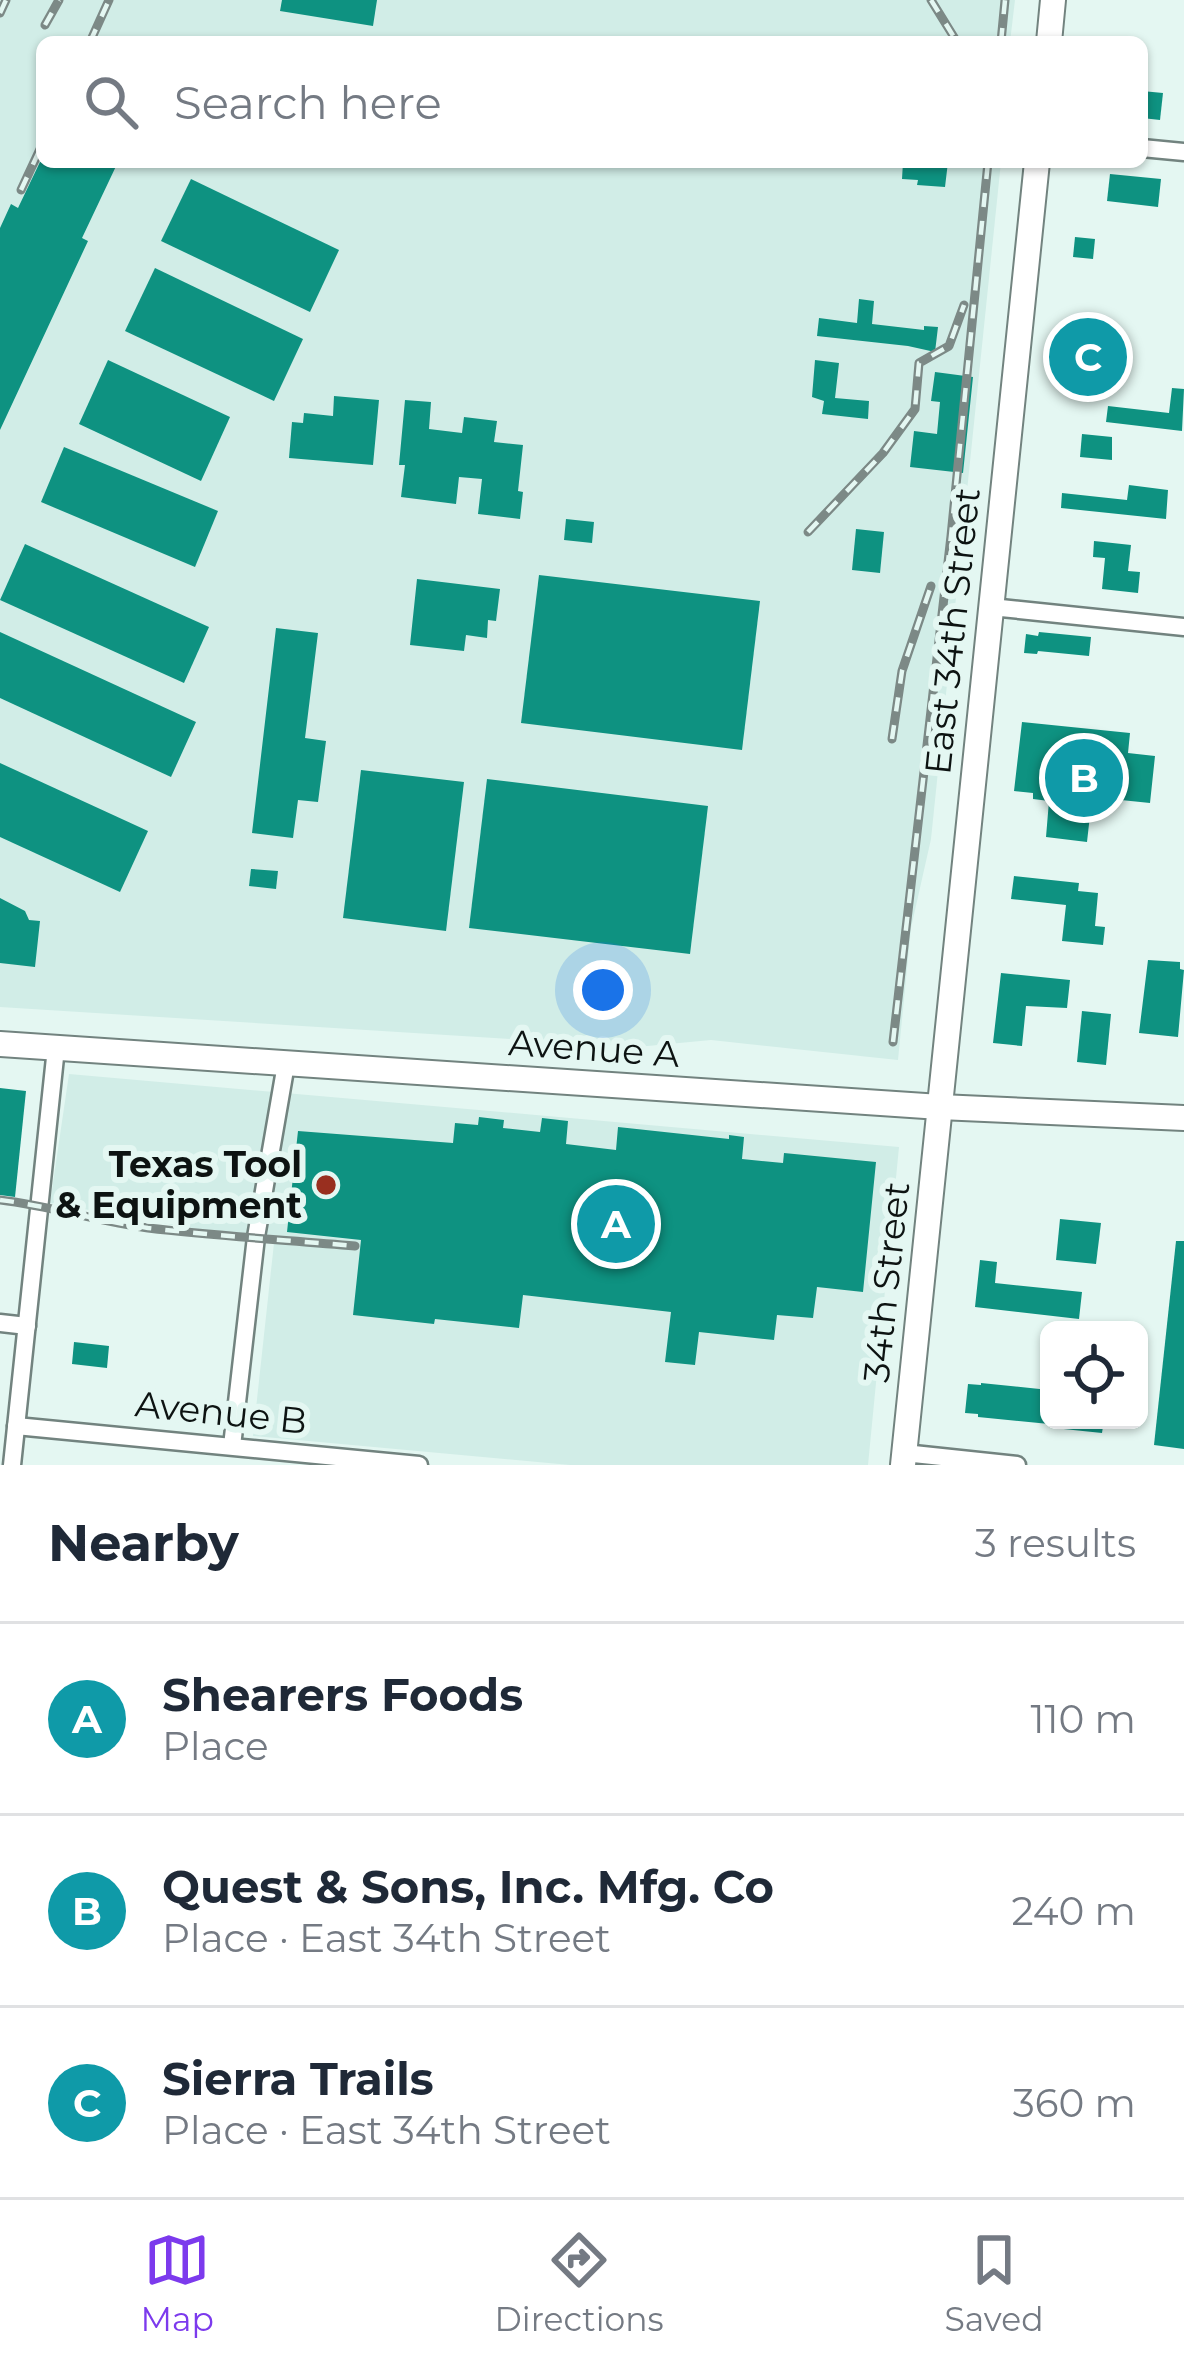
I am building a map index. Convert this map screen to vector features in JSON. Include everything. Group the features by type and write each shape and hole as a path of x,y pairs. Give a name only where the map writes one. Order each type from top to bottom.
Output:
{"main road":[{"path":"1050,36 1054,0"},
{"name":"East 34th Street","path":"940,1107 1035,168"},
{"name":"Avenue A","path":"0,1044 940,1107 1184,1118"},
{"name":"34th Street","path":"904,1459 940,1107"}],"street":[{"path":"1148,149 1184,152"},
{"path":"991,607 1184,627"},
{"path":"12,1465 56,1048"},
{"path":"232,1446 256,1237 286,1064"},
{"path":"0,1323 27,1326"},
{"name":"Avenue B","path":"16,1426 419,1465"},
{"path":"904,1459 1018,1465"}],"shaded area":[{"path":"0,0 1015,0 1011,36 36,36 36,168 1000,168 931,839 911,928 898,1060 711,1040 637,1047 0,1007"},
{"path":"69,1074 899,1147 868,1465 570,1465 253,1436 274,1243 50,1203"}],"building":[{"path":"282,0 377,0 373,26 280,11"},
{"path":"1148,92 1163,93 1160,120 1148,119"},
{"path":"37,168 115,168 82,238 88,241 0,430 0,228 11,204 18,208"},
{"path":"903,168 947,168 945,187 902,179"},
{"path":"1110,174 1161,179 1158,207 1107,201"},
{"path":"191,179 339,250 310,312 161,241"},
{"path":"1075,237 1095,239 1093,259 1073,257"},
{"path":"155,268 303,339 274,401 125,331"},
{"path":"859,299 874,301 872,324 924,330 924,326 938,327 935,352 817,336 819,318 857,323"},
{"path":"1070,333 1110,337 1106,381 1065,377"},
{"path":"108,360 230,417 201,481 79,424"},
{"path":"815,360 839,363 835,398 869,401 868,419 822,414 824,401 812,397"},
{"path":"935,372 973,377 963,473 910,467 914,431 937,434 940,402 931,401"},
{"path":"1172,388 1184,389 1182,431 1106,422 1108,406 1169,413"},
{"path":"334,396 379,400 373,465 289,458 292,422 303,423 304,413 333,416"},
{"path":"405,400 431,402 429,429 462,433 464,417 497,421 494,442 523,445 520,519 478,514 482,479 459,477 456,504 401,497"},
{"path":"1082,434 1112,437 1112,460 1080,457"},
{"path":"64,447 218,511 195,567 41,502"},
{"path":"1129,485 1168,490 1166,519 1061,508 1062,493 1127,500"},
{"path":"566,519 594,522 592,543 564,540"},
{"path":"856,529 884,532 880,573 852,570"},
{"path":"1094,541 1131,545 1128,571 1140,572 1138,593 1102,589 1105,558 1093,557"},
{"path":"25,544 209,627 184,683 0,600"},
{"path":"539,575 760,601 742,750 521,723"},
{"path":"417,579 500,589 496,621 488,620 487,638 466,635 464,651 410,645"},
{"path":"276,628 318,633 305,738 326,741 318,802 298,800 293,838 252,833"},
{"path":"0,632 196,722 171,777 0,698"},
{"path":"1039,632 1091,637 1089,656 1024,653 1026,634 1038,636"},
{"path":"1022,722 1130,733 1128,753 1155,756 1150,803 1092,797 1087,842 1046,837 1049,801 1014,791"},
{"path":"0,763 148,831 120,892 0,837"},
{"path":"361,770 464,782 446,931 343,918"},
{"path":"487,779 708,806 690,954 469,928"},
{"path":"251,869 278,871 276,889 249,886"},
{"path":"1014,876 1079,883 1078,891 1098,893 1095,926 1105,927 1103,945 1062,941 1066,905 1011,899"},
{"path":"0,898 25,911 29,920 40,921 35,967 0,963"},
{"path":"1148,960 1180,962 1184,970 1178,1037 1139,1033"},
{"path":"1001,973 1070,980 1067,1008 1026,1006 1022,1046 993,1043"},
{"path":"1082,1011 1111,1014 1106,1065 1077,1062"},
{"path":"0,1088 26,1091 15,1197 0,1195"},
{"path":"479,1117 504,1120 503,1128 540,1132 542,1118 568,1121 566,1144 616,1150 618,1127 744,1137 742,1159 783,1163 784,1153 876,1162 863,1292 817,1287 813,1318 777,1315 774,1340 699,1332 695,1365 665,1362 671,1312 523,1295 519,1328 353,1315 361,1240 287,1232 298,1131 453,1143 455,1123 478,1125"},
{"path":"1060,1219 1101,1223 1096,1264 1056,1260"},
{"path":"1176,1241 1184,1241 1184,1449 1154,1445"},
{"path":"980,1260 997,1262 995,1283 1082,1292 1079,1319 975,1307"},
{"path":"74,1342 109,1346 107,1368 72,1364"},
{"path":"968,1384 1040,1389 1040,1423 965,1413"}],"railway":[{"path":"0,13 6,0"},
{"path":"45,25 59,0"},
{"path":"93,36 109,0"},
{"path":"931,0 953,36"},
{"path":"1002,36 1005,0"},
{"path":"21,190 36,158"},
{"path":"893,1042 987,168"},
{"path":"808,532 883,453 915,409 919,363 949,346 964,305"},
{"path":"892,739 902,671 931,586"},
{"path":"0,1200 148,1228 355,1246"}],"place":[{"name":"Sierra Trails","path":"1088,357"},
{"name":"Quest & Sons, Inc. Mfg. Co","path":"1084,778"},
{"name":"Texas Tool & Equipment","path":"326,1185"},
{"name":"Shearers Foods","path":"616,1224"}]}
